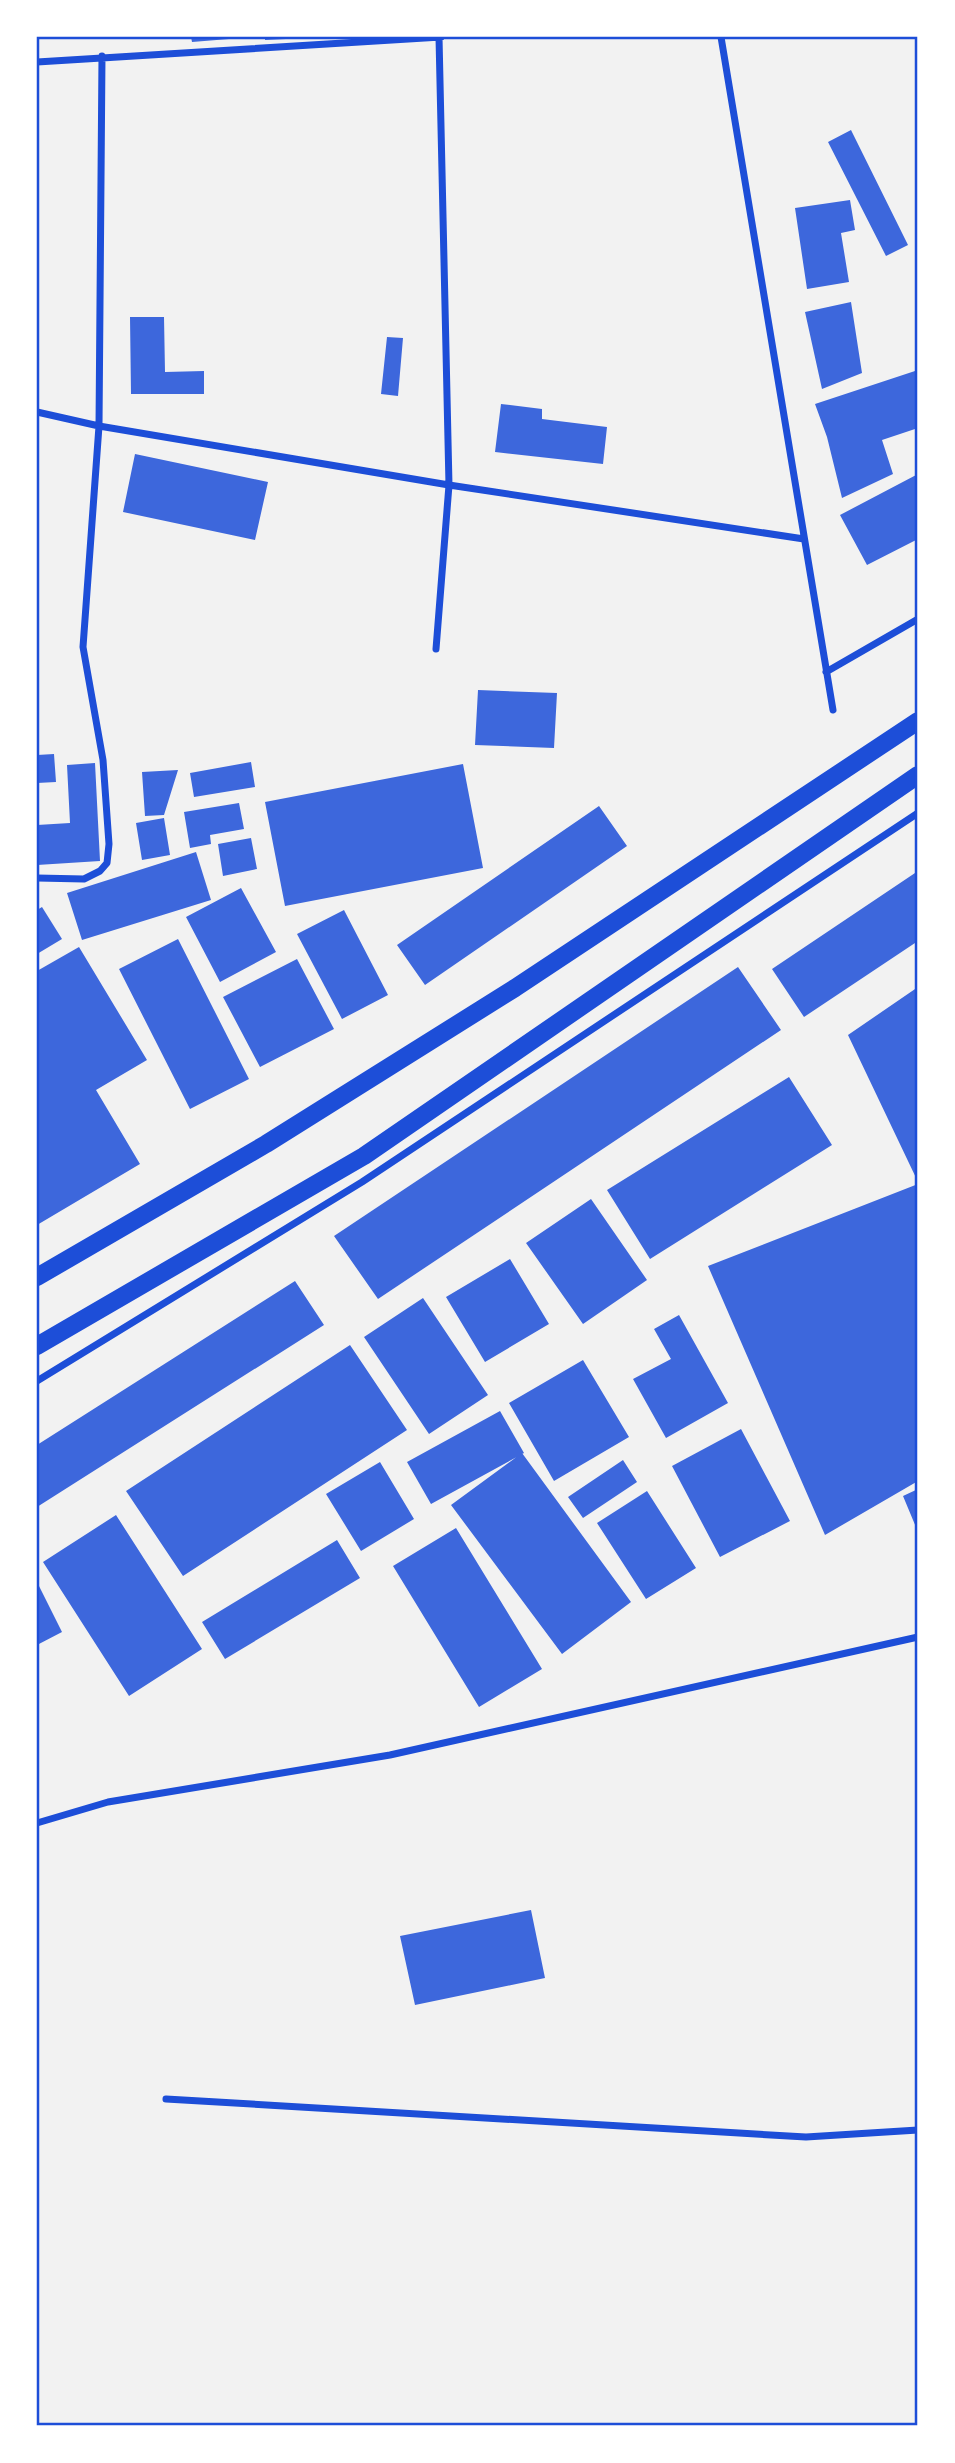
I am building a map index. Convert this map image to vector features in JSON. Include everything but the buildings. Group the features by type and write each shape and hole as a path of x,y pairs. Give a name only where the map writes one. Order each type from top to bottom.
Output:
{"main road":[{"path":"37,1277 266,1144 515,988 918,721"},
{"path":"37,1346 364,1156 918,775"}],"street":[{"path":"37,62 440,37 449,485 436,649"},
{"path":"721,37 833,710"},
{"path":"37,878 84,879 100,871 107,863 109,844 103,760 83,647 99,426 102,56"},
{"path":"37,412 99,426 449,485 804,539"},
{"path":"826,672 918,619"},
{"path":"37,1381 362,1182 918,813"},
{"path":"37,1823 108,1802 403,1752 918,1637"},
{"path":"166,2099 806,2137 918,2130"}]}
